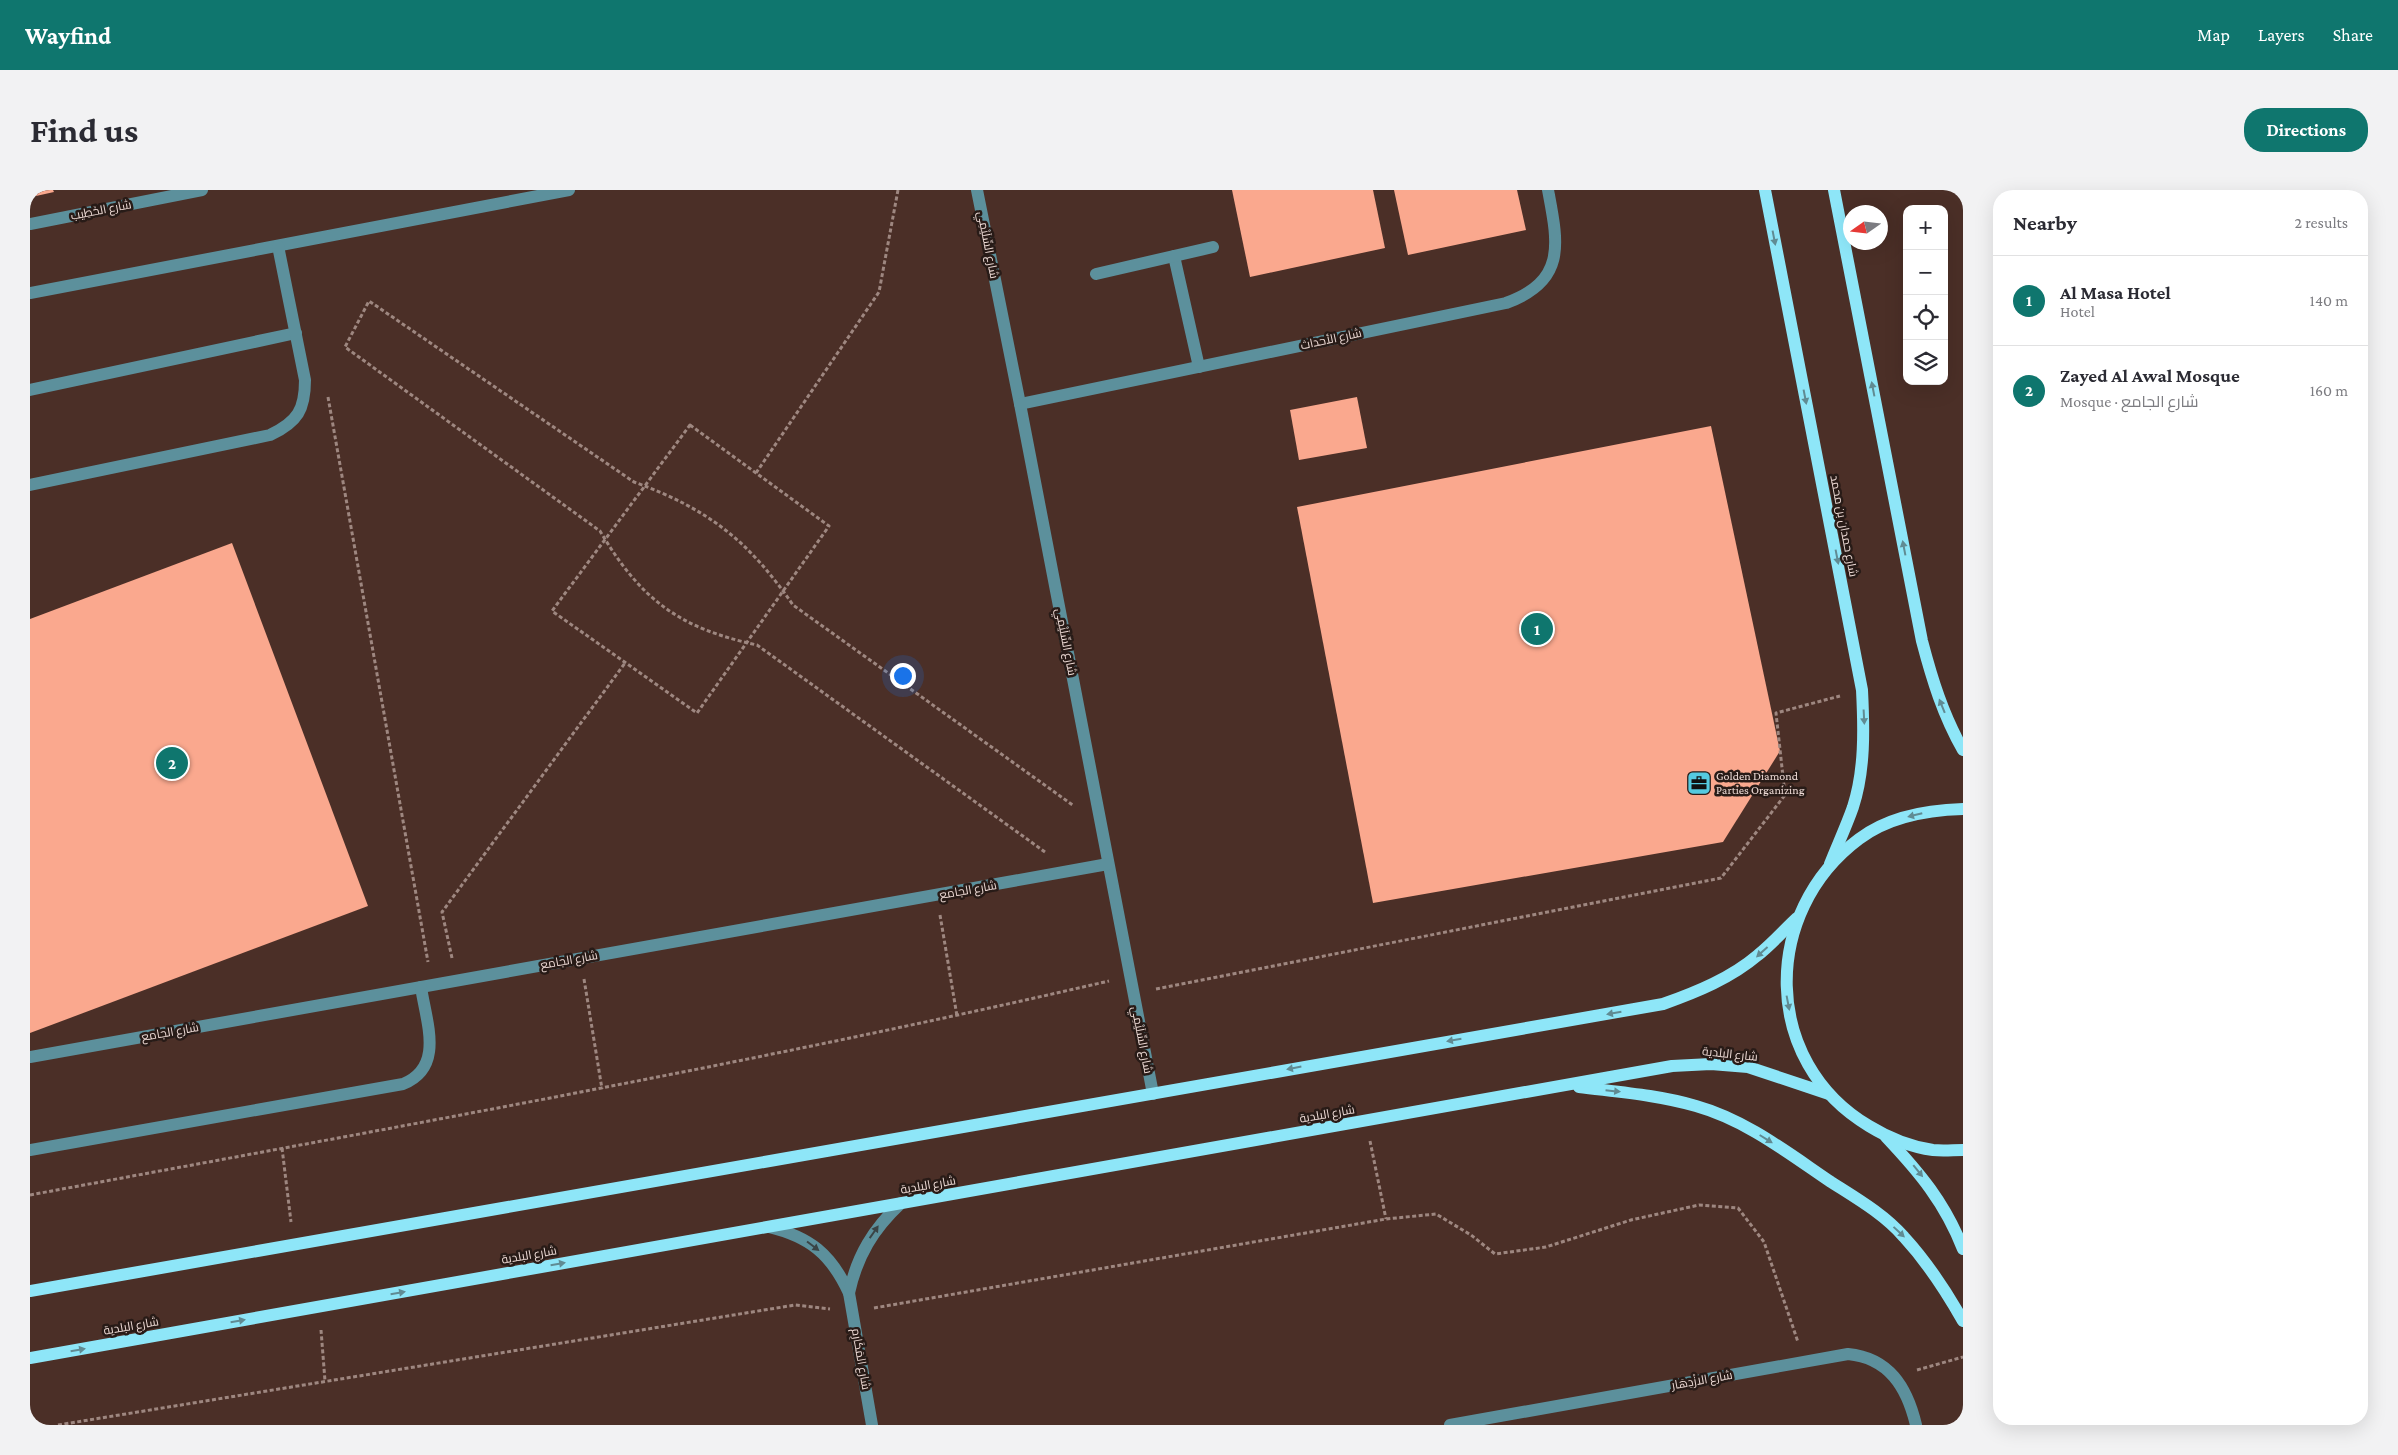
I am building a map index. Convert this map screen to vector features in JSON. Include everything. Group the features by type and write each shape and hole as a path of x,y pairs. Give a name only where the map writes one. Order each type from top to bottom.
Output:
{"main road":[{"name":"شارع حمدان بن محمد","path":"1765,190 1862,690 1864,725 1861,770 1853,807 1830,864"},
{"path":"1834,190 1922,640 1932,681 1951,729 1963,750"},
{"path":"1963,810 1934,810 1896,820 1860,838 1830,864 1811,890 1797,918 1788,954 1786,992 1793,1028 1807,1063 1829,1094 1854,1118 1885,1136 1931,1150 1963,1150"},
{"path":"30,1291 1663,1004 1696,992 1731,974 1758,956 1797,918"},
{"name":"شارع البلدية","path":"30,1358 1672,1066 1711,1064 1748,1067 1829,1094"},
{"path":"1564,1086 1664,1098 1697,1106 1730,1118 1764,1137 1875,1211 1903,1235 1931,1270 1963,1320"},
{"path":"1885,1136 1916,1169 1940,1199 1963,1249"}],"street":[{"name":"شارع الخَطِيب","path":"30,224 202,190"},
{"path":"30,293 568,190"},
{"name":"شارع السِّلَيْمِي","path":"977,190 1153,1094"},
{"name":"شارع الأحداث","path":"1020,404 1506,303 1523,297 1537,287 1548,272 1555,255 1557,237 1548,190"},
{"path":"30,485 270,434 283,429 294,420 305,398 305,380 278,246"},
{"path":"1096,274 1213,247"},
{"path":"1174,256 1199,367"},
{"path":"30,390 296,333"},
{"name":"شارع الجامع","path":"30,1057 1108,864"},
{"path":"30,1150 409,1082 424,1070 429,1059 427,986"},
{"name":"شارع المَكَارِم","path":"849,1293 862,1252 885,1218 901,1203"},
{"name":"شارع المَكَارِم","path":"769,1227 790,1232 809,1242 826,1256 839,1273 849,1293 872,1425"},
{"name":"شارع الازْدِهَار","path":"1450,1425 1848,1354 1866,1356 1881,1363 1894,1376 1905,1395 1916,1425"}],"path":[{"path":"756,473 879,292 898,190"},
{"path":"1072,871 757,645 709,633 665,609 645,593 628,574 600,531 345,347 369,300 634,482 693,506 720,524 748,548 793,604 1101,826"},
{"path":"326,388 427,986"},
{"path":"690,425 829,526 697,713 552,611 645,486 690,425"},
{"path":"457,981 442,912 625,662"},
{"path":"30,1195 602,1089 958,1016 1152,971 1156,989 1721,878 1785,795 1776,713 1862,690"},
{"path":"936,895 958,1016"},
{"path":"580,958 602,1089"},
{"path":"1366,1121 1386,1219"},
{"path":"282,1148 294,1244"},
{"path":"58,1425 796,1305 852,1312 1386,1219 1436,1214 1471,1235 1495,1254 1546,1247 1631,1220 1699,1205 1738,1208 1764,1242 1804,1361"},
{"path":"319,1307 325,1381"},
{"path":"1894,1376 1963,1357"}],"building":[{"path":"34,190 53,190 54,192 36,196"},
{"path":"1232,190 1373,190 1385,248 1250,277"},
{"path":"1394,190 1517,190 1526,230 1408,255"},
{"path":"1357,397 1367,448 1299,460 1290,410"},
{"path":"1711,426 1780,751 1723,842 1373,903 1297,507"},
{"path":"232,543 368,906 30,1033 30,619"}],"place":[{"name":"Al Masa Hotel","path":"1537,629"},
{"name":"Zayed Al Awal Mosque","path":"172,763"},
{"name":"Golden Diamond Parties Organizing","path":"1699,783"}]}
